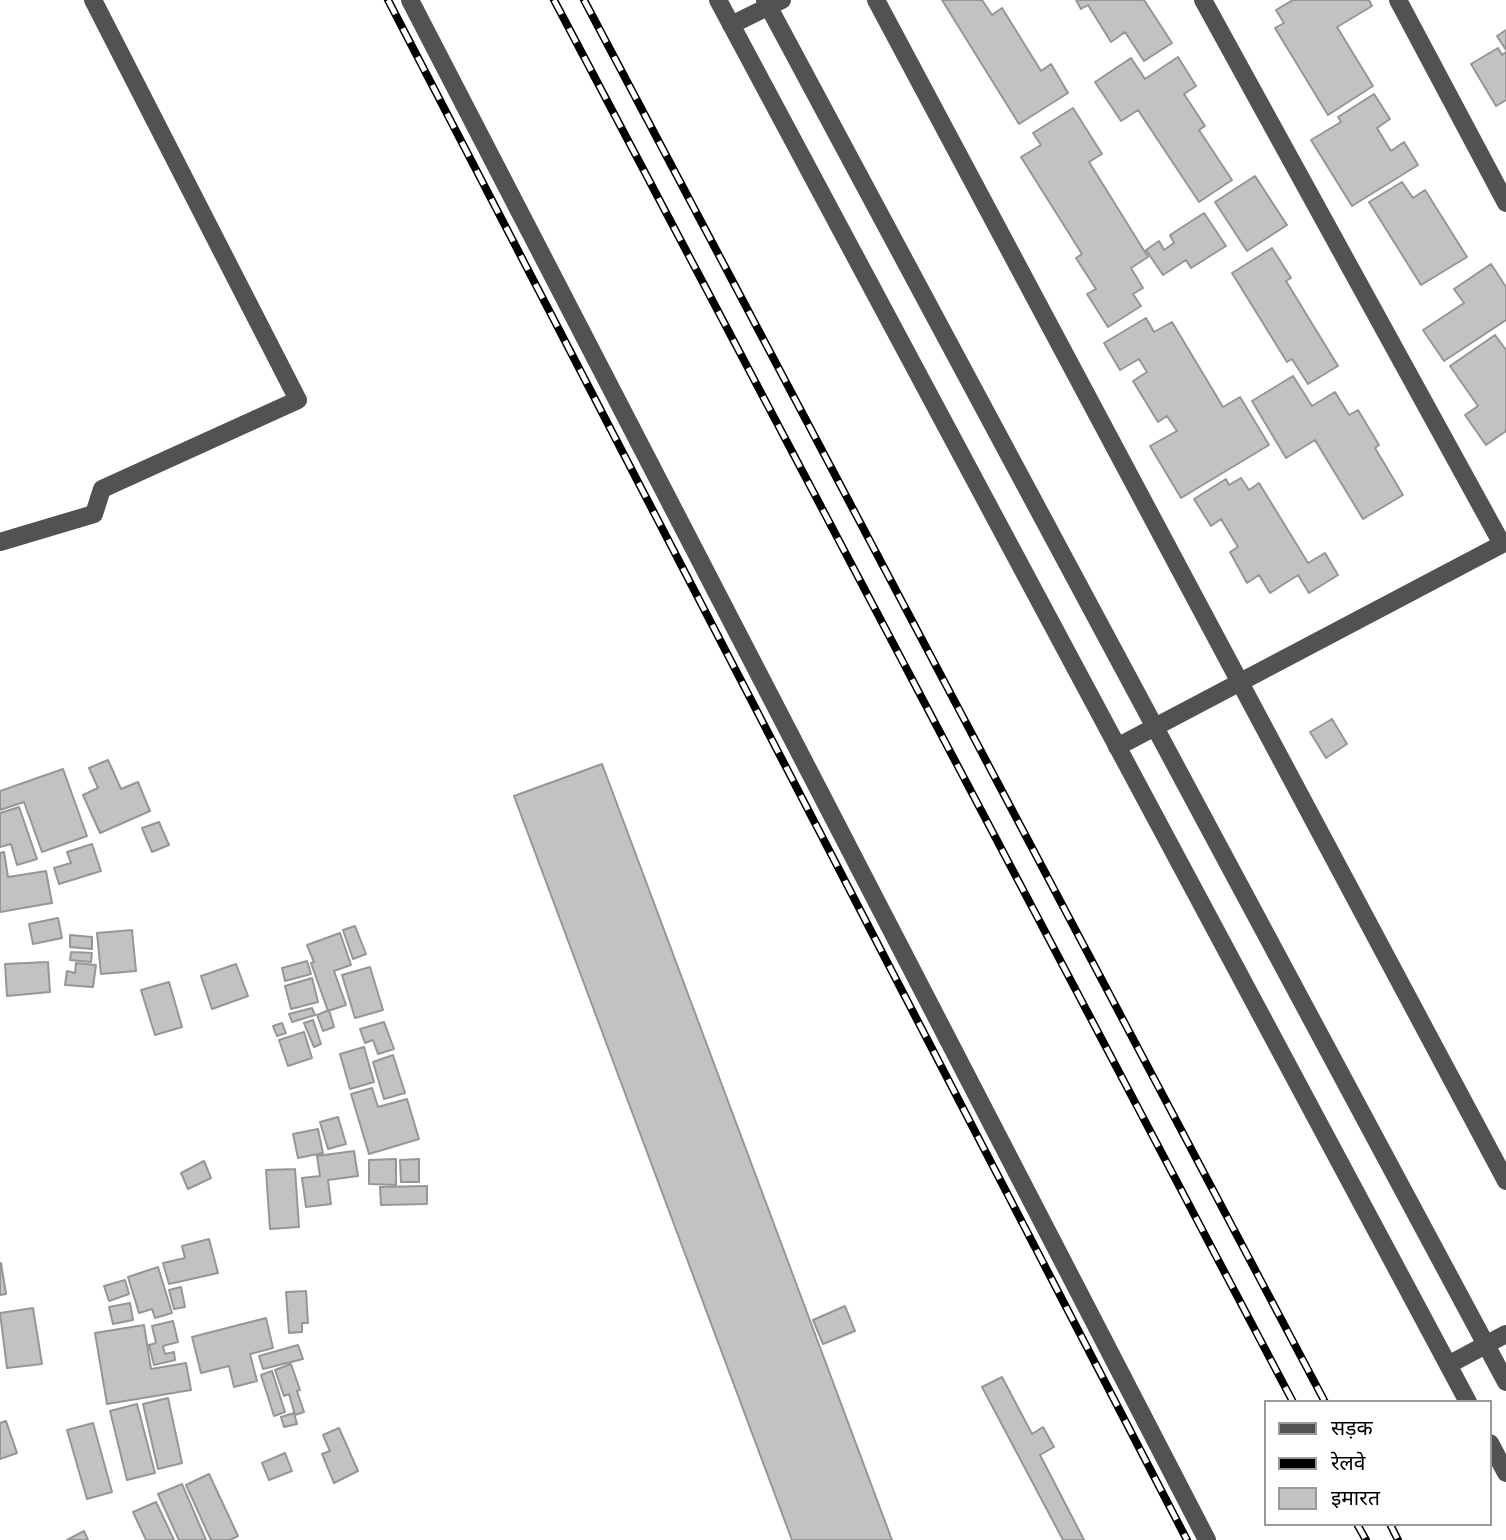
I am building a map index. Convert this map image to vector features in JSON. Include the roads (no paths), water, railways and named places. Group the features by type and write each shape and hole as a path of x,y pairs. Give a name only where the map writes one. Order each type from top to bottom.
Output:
{"street":[{"path":"0,542 94,514 102,489 298,400 93,0"},
{"path":"410,0 1207,1540"},
{"path":"718,0 1467,1400"},
{"path":"876,0 1506,1181"},
{"path":"1117,747 1504,543 1203,0"},
{"path":"1398,0 1499,174 1506,203"},
{"path":"731,25 772,2 1155,727 1506,1382"},
{"path":"1448,1365 1506,1334"},
{"path":"1492,1447 1506,1473"}],"railway":[{"path":"388,0 1187,1540"},
{"path":"554,0 1292,1400"},
{"path":"584,0 1324,1400"},
{"path":"1358,1526 1366,1540"},
{"path":"1391,1526 1398,1540"}]}
